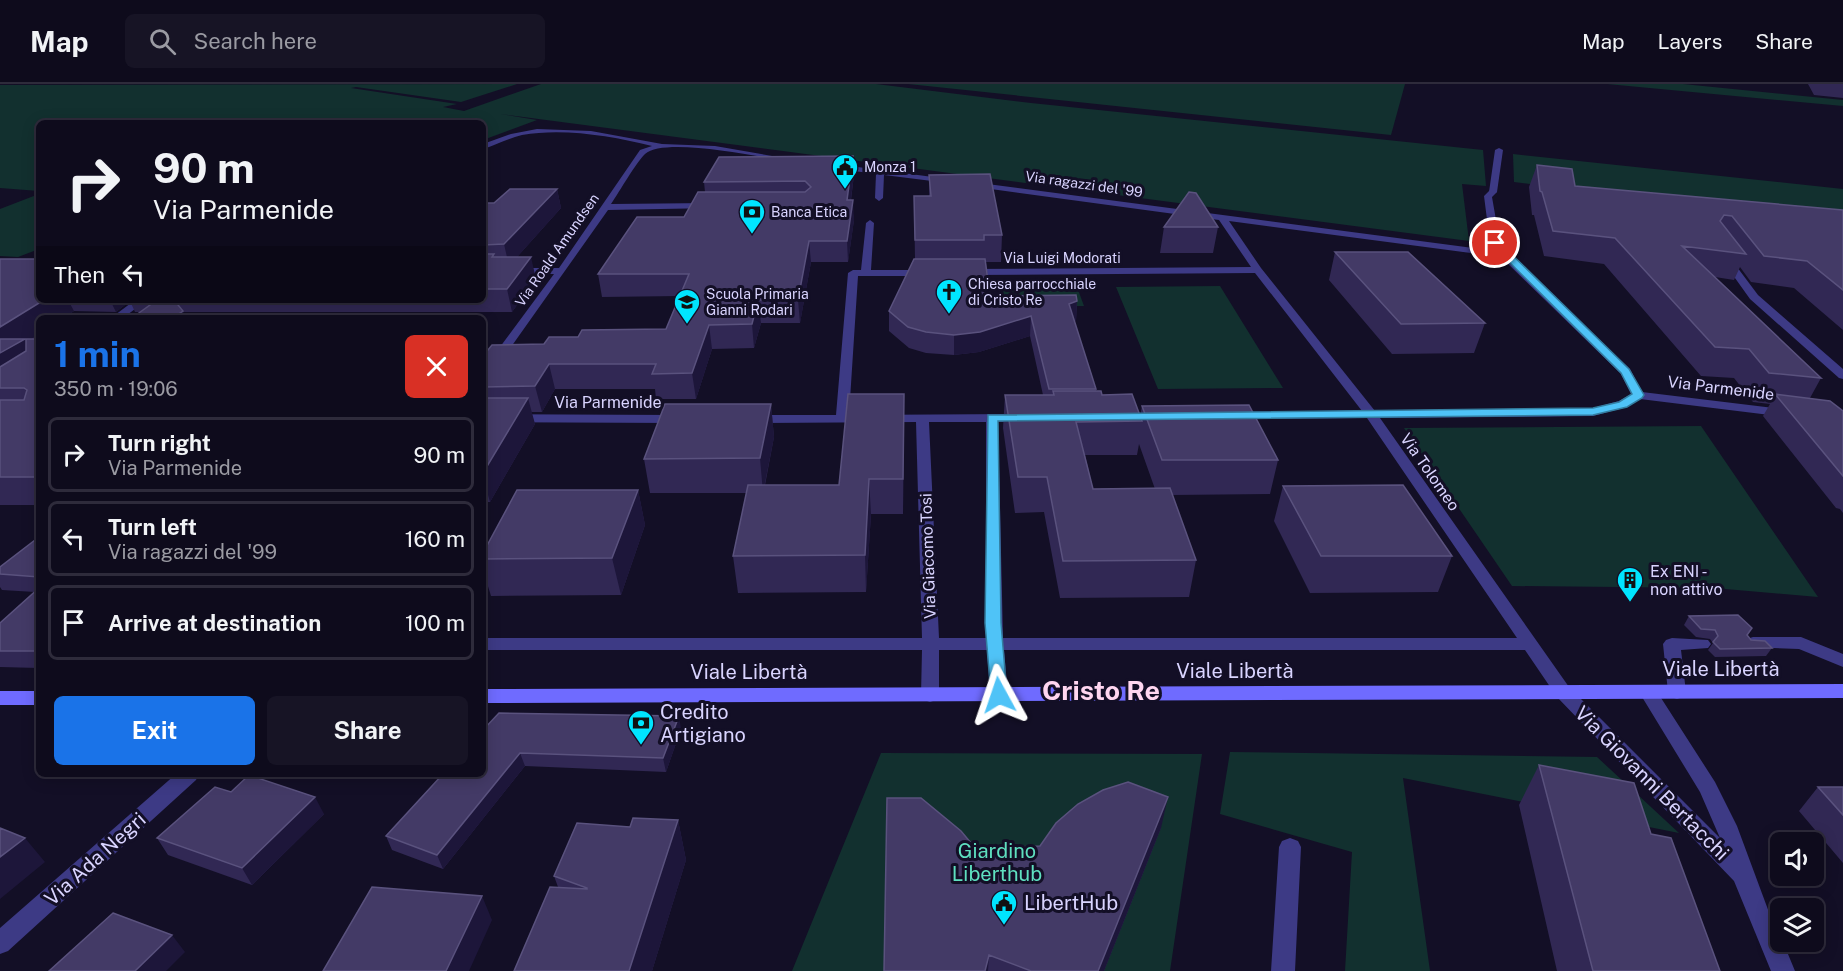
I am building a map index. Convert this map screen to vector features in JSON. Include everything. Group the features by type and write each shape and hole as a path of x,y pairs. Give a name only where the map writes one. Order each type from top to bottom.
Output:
{"main road":[{"name":"Viale Libertà","path":"486,696 1843,692"},
{"path":"0,698 36,698"}],"street":[{"path":"486,146 522,133 544,130 643,141 659,146 678,145 799,161"},
{"name":"Via Roald Amundsen","path":"486,374 643,152 659,146"},
{"path":"1223,416 1593,412 1623,405 1638,395 1626,372 1504,255 1495,243 1488,196 1493,192 1499,150"},
{"name":"Via ragazzi del '99","path":"822,164 1504,255"},
{"path":"879,198 880,172"},
{"path":"606,207 723,206"},
{"name":"Via Tolomeo","path":"1222,217 1258,270 1371,415 1563,692"},
{"path":"866,273 870,222"},
{"path":"1716,244 1754,297 1843,375"},
{"name":"Via Luigi Modorati","path":"961,273 1258,270"},
{"path":"486,271 561,271"},
{"path":"842,419 848,319 854,273 937,273"},
{"path":"120,315 138,303"},
{"name":"Via Parmenide","path":"1638,395 1797,414"},
{"path":"734,419 1032,417"},
{"name":"Via Parmenide","path":"486,418 687,418"},
{"name":"Via Giacomo Tosi","path":"922,418 932,644 930,695"},
{"path":"992,418 994,644 999,695"},
{"path":"1754,643 1801,643 1843,661"},
{"name":"Viale Libertà","path":"486,644 1529,644"},
{"path":"1677,692 1672,644 1702,644"},
{"name":"Via Giovanni Bertacchi","path":"1563,692 1743,875"},
{"name":"Via Giovanni Bertacchi","path":"1648,692 1708,788 1727,826 1743,875 1783,971"},
{"name":"Via Ada Negri","path":"0,943 186,777"},
{"path":"1283,971 1290,847"}],"green space":[{"path":"517,84 461,102 351,88 457,104 443,107 464,111 541,84 876,84 1031,103 1483,150 1486,186 1462,184 1469,241 500,114 537,120 486,139 486,120 36,120 36,191 0,188 0,85"},
{"path":"908,84 1405,84 1391,135"},
{"path":"1607,84 1683,84 1843,100 1843,106"},
{"path":"1513,154 1843,189 1843,228 1698,204 1514,182"},
{"path":"36,195 36,250 18,257 0,256 0,209"},
{"path":"1220,286 1283,388 1158,389 1116,287"},
{"path":"999,287 1077,287 1084,306 1002,306"},
{"path":"1701,426 1818,597 1714,588 1512,586 1404,428"},
{"path":"1230,752 1597,757 1679,833 1403,778 1430,971 1345,971 1352,852 1220,814"},
{"name":"Giardino Liberthub","path":"881,753 1202,754 1170,971 792,971"}],"building":[{"path":"853,156 847,200 853,200 847,241 809,241 798,300 758,300 752,324 709,325 692,373 652,374 656,364 549,364 535,386 486,387 486,352 492,345 544,344 549,337 578,337 582,330 666,329 689,274 598,274 637,217 684,217 698,192 805,192 811,187 805,181 704,182 719,157"},
{"path":"1537,165 1572,169 1575,186 1843,210 1843,290 1807,261 1764,256 1732,216 1724,215 1720,221 1746,254 1682,246 1821,378 1769,373 1749,349 1715,347 1615,238 1553,231 1540,191"},
{"path":"990,174 1002,235 984,235 984,240 915,240 914,196 931,196 929,175"},
{"path":"510,189 557,189 504,244 486,245 486,203 494,203"},
{"path":"1189,192 1196,193 1218,227 1164,227"},
{"path":"1335,252 1408,252 1485,323 1401,324"},
{"path":"486,254 494,254 492,257 531,257 507,289 486,289"},
{"path":"0,259 36,259 36,303 39,303 0,327"},
{"path":"914,259 985,259 990,296 1076,295 1077,301 1069,304 1096,389 1049,389 1031,316 980,332 954,335 926,332 908,327 889,311"},
{"path":"153,303 176,303 183,311 177,315 136,315"},
{"path":"0,339 25,339 0,353"},
{"path":"26,339 36,339 36,477 0,477 0,400 24,400 27,390 0,388 0,367 26,351"},
{"path":"1053,391 1101,391 1102,395 1132,394 1142,421 1076,422 1093,489 1170,488 1196,560 1063,561 1047,477 1018,477 1005,395 1054,395"},
{"path":"848,394 904,394 903,479 869,479 865,555 733,556 748,485 839,485"},
{"path":"1775,394 1830,401 1843,411 1843,476"},
{"path":"486,398 528,398 486,468"},
{"path":"665,404 771,404 760,458 644,459"},
{"path":"1249,405 1278,460 1162,460 1142,406"},
{"path":"1403,485 1452,556 1321,556 1283,486"},
{"path":"517,490 638,490 612,558 486,559 486,547"},
{"path":"36,539 36,577 0,574 0,567"},
{"path":"36,591 36,651 0,651 0,623"},
{"path":"1738,615 1752,628 1747,635 1751,640 1765,641 1772,648 1720,649 1713,642 1718,636 1715,630 1701,629 1689,616"},
{"path":"499,713 679,716 663,758 520,753 437,855 386,836 440,777 486,777 486,727"},
{"path":"1539,765 1634,783 1651,834 1671,838 1720,971 1593,971"},
{"path":"247,777 255,777 315,797 242,868 157,838 215,787 231,792"},
{"name":"LibertHub","path":"1128,782 1168,797 1098,971 1031,971 989,955 985,971 884,971 887,798 921,798 961,831 976,849 1040,846 1056,823 1078,804 1103,790"},
{"path":"1818,787 1843,787 1843,815"},
{"path":"633,818 678,820 629,971 514,971 550,887 587,889 554,876 577,823 630,827"},
{"path":"0,828 25,838 0,857"},
{"path":"372,887 482,896 446,971 323,971"},
{"path":"113,913 172,935 135,971 49,971"}],"place":[{"name":"Monza 1","path":"845,190"},
{"name":"Banca Etica","path":"752,235"},
{"name":"Chiesa parrocchiale di Cristo Re","path":"949,315"},
{"name":"Scuola Primaria Gianni Rodari","path":"687,325"},
{"name":"Ex ENI - non attivo","path":"1630,603"},
{"name":"Credito Artigiano","path":"641,746"},
{"name":"LibertHub","path":"1004,926"}],"district":[{"name":"Cristo Re","path":"1101,690"}],"route":[{"path":"999,695 993,623 992,418 1593,412 1623,405 1638,395 1626,372 1504,255 1495,243"}]}
